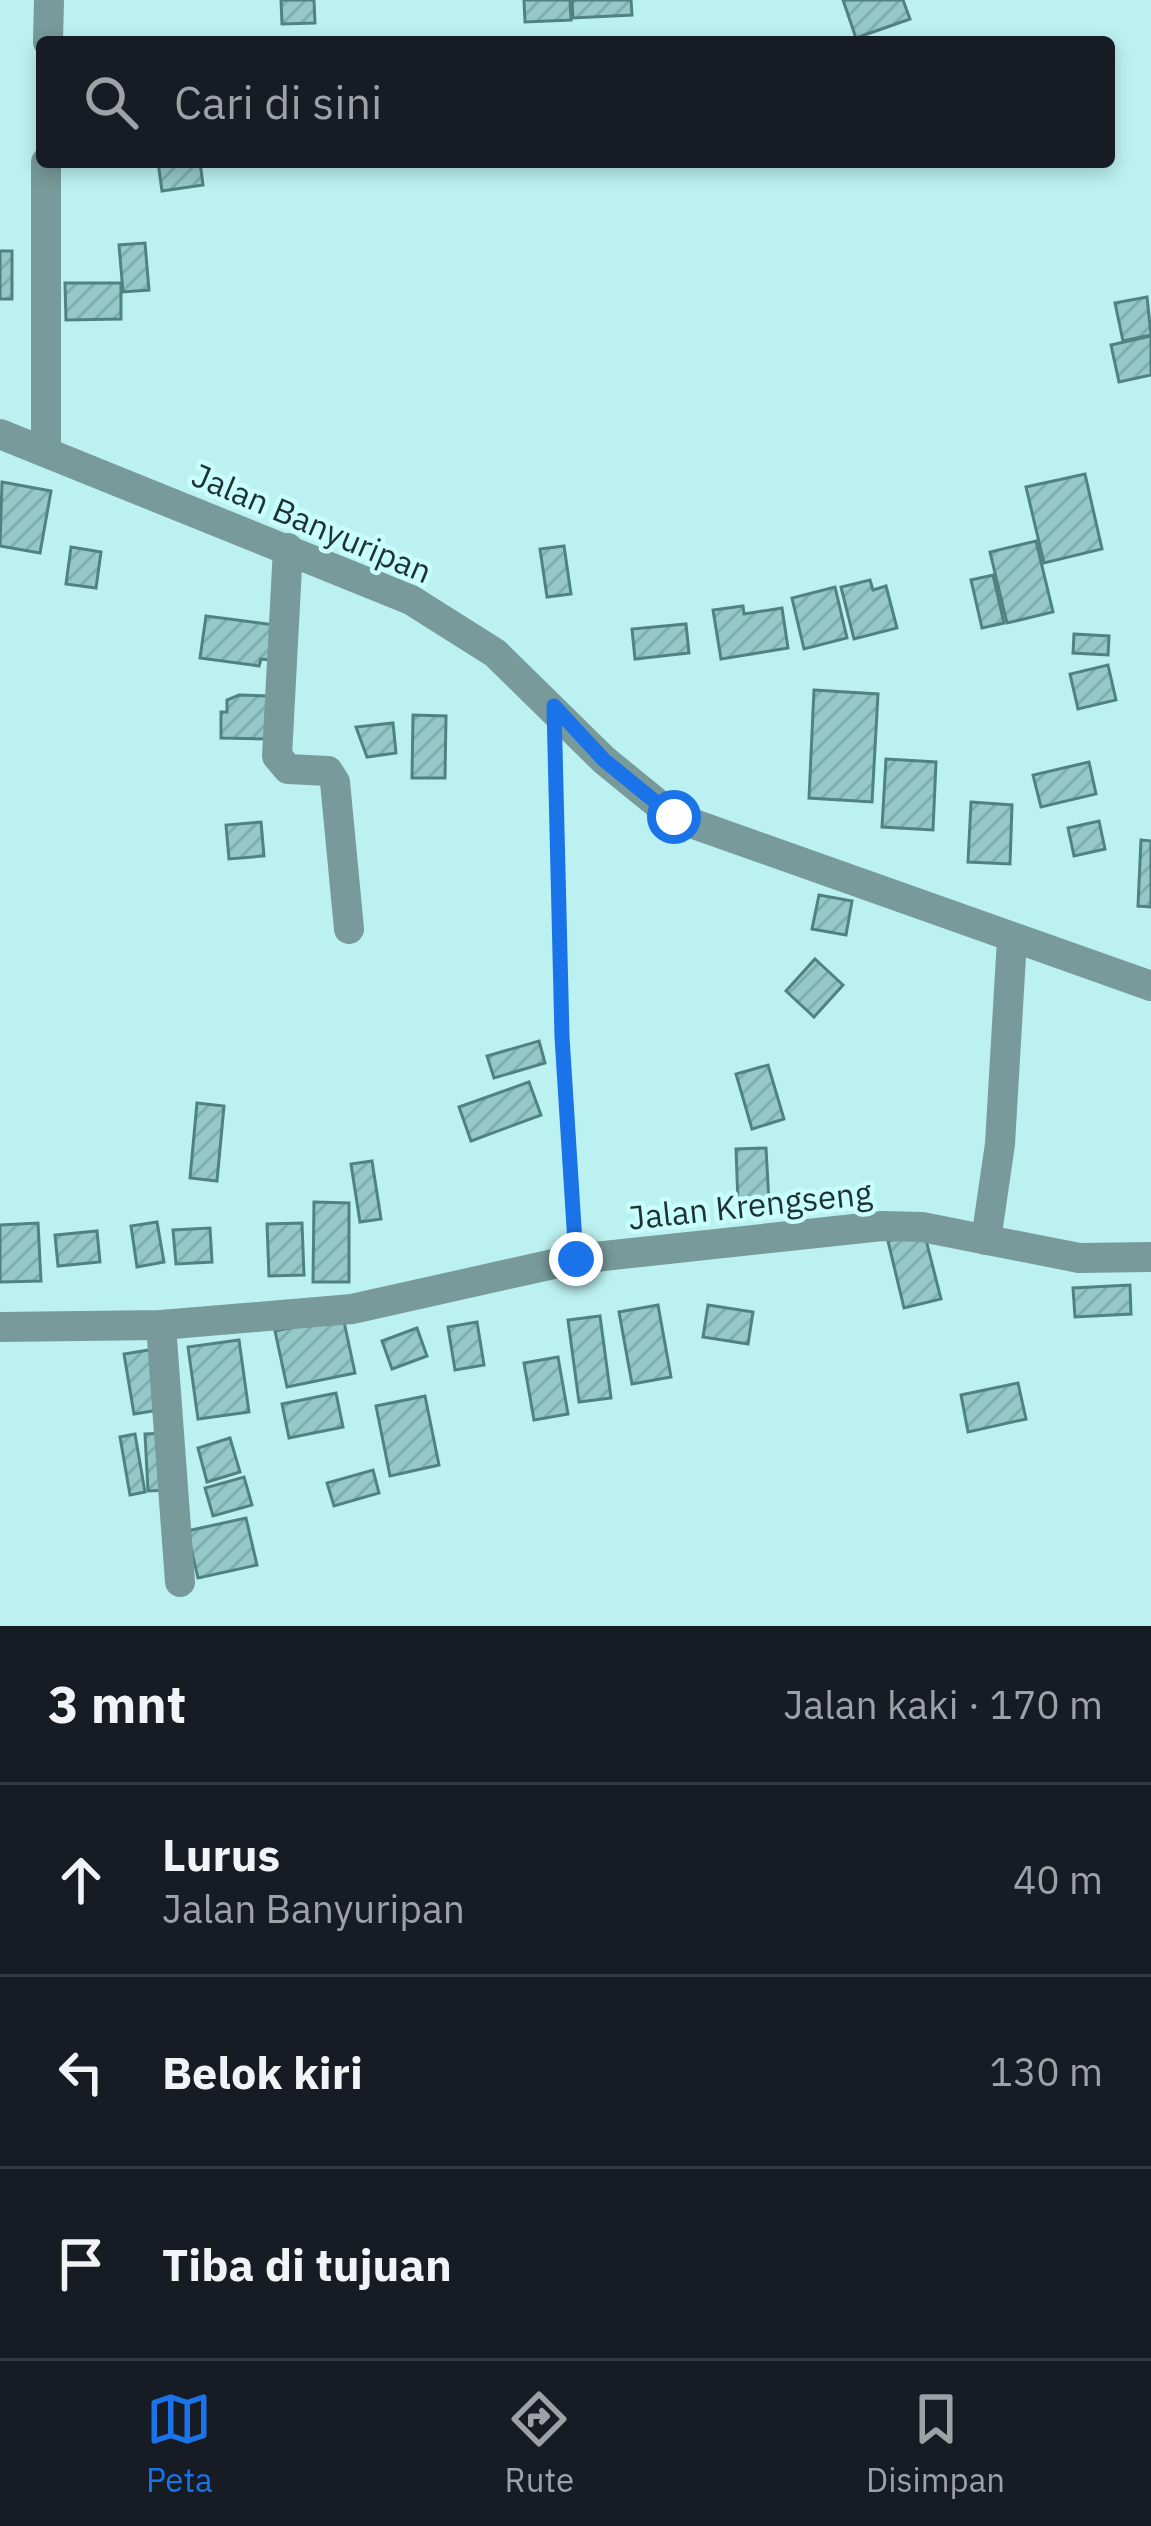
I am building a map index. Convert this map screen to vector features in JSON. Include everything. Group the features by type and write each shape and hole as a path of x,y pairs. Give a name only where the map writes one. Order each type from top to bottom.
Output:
{"street":[{"path":"48,36 49,0"},
{"path":"46,168 46,452"},
{"name":"Jalan Banyuripan","path":"0,434 411,600 495,653 604,760 674,817 1151,986"},
{"path":"288,548 277,756 288,769 321,768 332,775 349,929"},
{"path":"986,1240 1000,1144 1012,939"},
{"name":"Jalan Krengseng","path":"0,1327 161,1325 352,1309 576,1259 882,1226 922,1227 1079,1258 1151,1257"},
{"path":"161,1325 180,1582"}],"path":[{"path":"556,754 562,1037 576,1259"}],"building":[{"path":"281,0 314,0 315,23 282,24"},
{"path":"524,0 570,0 571,20 525,22"},
{"path":"572,0 631,0 632,15 573,18"},
{"path":"843,0 903,0 910,19 855,36"},
{"path":"159,168 201,168 203,185 162,191"},
{"path":"145,243 149,290 123,292 119,245"},
{"path":"0,251 12,251 12,299 0,299"},
{"path":"65,283 121,283 121,319 66,320"},
{"path":"1147,297 1151,335 1123,341 1115,303"},
{"path":"1151,336 1151,375 1119,382 1111,345"},
{"path":"1085,474 1102,549 1044,563 1026,487"},
{"path":"2,482 51,491 40,553 0,546"},
{"path":"1036,541 1053,612 1007,623 990,552"},
{"path":"564,546 571,594 547,597 540,549"},
{"path":"71,547 101,552 96,588 66,584"},
{"path":"993,575 1004,623 982,628 971,580"},
{"path":"870,580 873,590 886,586 897,628 854,639 841,587"},
{"path":"835,587 847,638 804,649 792,598"},
{"path":"743,606 744,614 782,608 788,648 721,659 713,610"},
{"path":"206,616 275,625 271,660 261,659 259,666 200,658"},
{"path":"686,624 689,653 635,659 632,629"},
{"path":"1074,634 1109,636 1108,655 1073,653"},
{"path":"1108,665 1116,700 1078,709 1070,674"},
{"path":"814,690 878,694 872,802 809,798"},
{"path":"239,695 268,696 268,739 221,738 221,712 227,712 227,700"},
{"path":"413,715 446,716 445,778 412,778"},
{"path":"393,723 396,753 367,757 356,727"},
{"path":"886,759 936,762 933,830 882,827"},
{"path":"1089,762 1096,794 1041,807 1033,775"},
{"path":"971,802 1012,805 1010,864 968,862"},
{"path":"1099,821 1105,849 1074,856 1068,828"},
{"path":"261,822 264,856 229,859 226,825"},
{"path":"1141,840 1151,841 1151,907 1138,906"},
{"path":"819,895 852,901 846,935 812,929"},
{"path":"815,959 843,985 814,1017 786,991"},
{"path":"539,1041 545,1063 494,1078 487,1056"},
{"path":"768,1065 784,1119 752,1129 736,1074"},
{"path":"529,1082 541,1115 471,1141 459,1107"},
{"path":"197,1103 224,1106 217,1181 190,1178"},
{"path":"766,1148 769,1202 738,1203 736,1149"},
{"path":"372,1161 381,1219 360,1222 351,1164"},
{"path":"314,1202 349,1203 349,1282 313,1282"},
{"path":"157,1222 164,1262 137,1267 131,1226"},
{"path":"38,1223 41,1281 0,1282 0,1225"},
{"path":"302,1223 304,1275 269,1276 267,1224"},
{"path":"210,1228 212,1262 176,1264 173,1230"},
{"path":"97,1231 100,1262 58,1266 55,1235"},
{"path":"924,1232 941,1299 904,1308 888,1241"},
{"path":"1130,1285 1131,1314 1075,1317 1073,1288"},
{"path":"658,1305 671,1377 632,1384 619,1312"},
{"path":"708,1305 753,1312 748,1344 703,1337"},
{"path":"600,1316 611,1398 579,1402 568,1320"},
{"path":"343,1317 355,1373 287,1387 275,1331"},
{"path":"477,1322 484,1365 455,1370 448,1327"},
{"path":"417,1328 427,1356 392,1369 382,1341"},
{"path":"239,1340 249,1412 198,1419 188,1347"},
{"path":"155,1349 165,1409 134,1414 124,1354"},
{"path":"558,1357 568,1414 534,1420 524,1363"},
{"path":"1018,1383 1026,1419 968,1432 961,1395"},
{"path":"336,1393 343,1427 289,1438 282,1404"},
{"path":"425,1396 439,1465 390,1476 376,1406"},
{"path":"167,1433 170,1490 148,1491 145,1434"},
{"path":"135,1434 145,1492 130,1495 120,1437"},
{"path":"230,1438 240,1472 207,1482 198,1448"},
{"path":"373,1470 379,1493 334,1506 327,1483"},
{"path":"244,1477 252,1505 213,1516 205,1488"},
{"path":"246,1518 257,1565 198,1578 187,1531"}],"route":[{"path":"576,1259 562,1037 554,706 604,760 674,817"}]}
